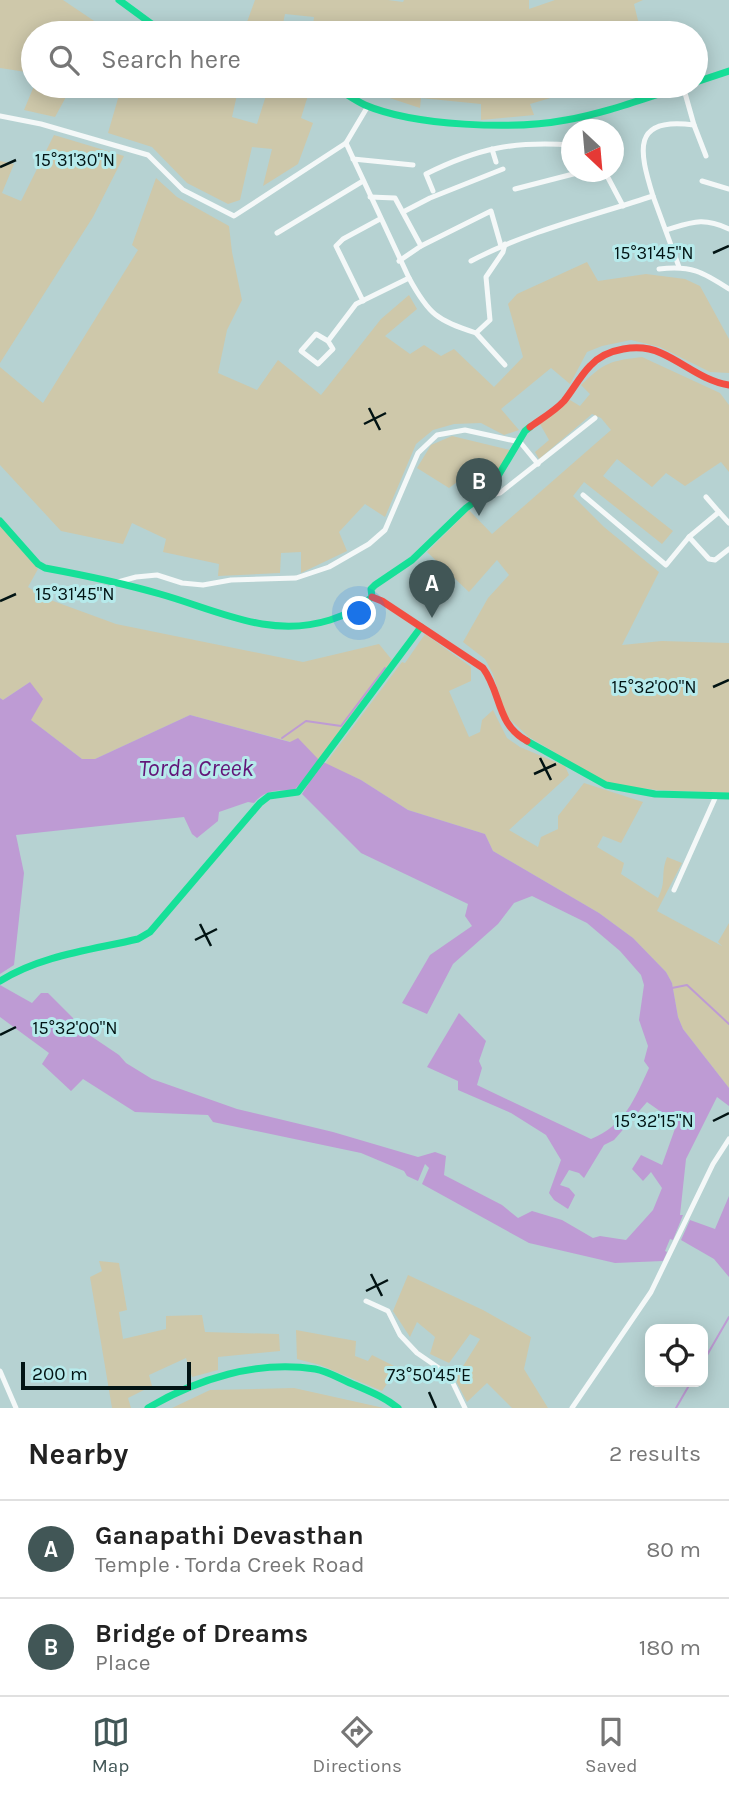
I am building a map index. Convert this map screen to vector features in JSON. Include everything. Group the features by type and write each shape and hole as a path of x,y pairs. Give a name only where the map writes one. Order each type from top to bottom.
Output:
{"street":[{"path":"119,0 148,21"},
{"path":"708,78 729,71"},
{"path":"354,98 368,106 422,118 476,125 561,121"},
{"path":"572,119 643,98"},
{"path":"687,98 706,156"},
{"path":"0,116 41,124 148,155 183,190 234,216 346,143 368,106"},
{"path":"679,267 653,196 644,166 643,150 647,135 654,127 666,123 694,125"},
{"path":"346,143 399,261 424,306 449,324 476,333 505,365"},
{"path":"433,191 426,174 459,157 528,143 561,144"},
{"path":"492,149 496,162"},
{"path":"354,159 413,164"},
{"path":"402,212 503,169"},
{"path":"515,189 561,177"},
{"path":"277,233 363,181"},
{"path":"702,181 729,189"},
{"path":"610,182 623,206"},
{"path":"471,261 503,245 653,196"},
{"path":"370,197 396,198 421,246"},
{"path":"399,261 421,246 491,211 503,252 486,277 490,320 476,333"},
{"path":"363,301 336,247 343,239 380,219"},
{"path":"666,230 700,220 729,229"},
{"path":"659,269 679,267 701,271 729,289"},
{"path":"328,341 356,304 409,278"},
{"path":"316,334 328,341 333,349 318,364 301,351 316,334"},
{"path":"0,521 38,564 45,568 118,582 253,622 287,628 315,624 365,605 372,597 371,589 375,585 412,560 481,497 498,476 525,431 562,403 591,364 604,355 622,349 641,348 659,352 715,383 728,386"},
{"path":"481,497 500,494 595,418"},
{"path":"118,582 157,575 182,583 203,585 231,580 296,578 329,567 369,544 385,530 418,453 437,435 465,430 520,442 538,464"},
{"path":"583,495 666,565 689,537 719,512"},
{"path":"706,497 729,523"},
{"path":"689,537 709,559 715,561 729,549"},
{"path":"372,597 383,601 483,668 491,679 504,720 514,734 530,744 606,785 655,794 729,796"},
{"path":"0,981 39,961 144,936 260,803 269,796 295,794 306,782 421,627"},
{"path":"674,890 716,796"},
{"path":"572,1408 652,1292 713,1164 729,1139"},
{"path":"366,1301 387,1311 400,1335 417,1353 449,1375 465,1408"},
{"path":"148,1408 178,1390 216,1376 271,1368 316,1369 384,1397 398,1408"},
{"path":"0,1371 16,1408"}],"shaded area":[{"path":"0,0 63,0 94,21 21,21 21,71 0,68"},
{"path":"255,0 529,0 529,9 555,0 643,0 634,4 638,21 314,21 314,17 285,14 284,21 247,21"},
{"path":"29,98 65,98 55,117 24,110"},
{"path":"118,98 236,98 232,117 257,124 265,98 307,98 301,118 313,123 298,164 263,186 272,149 252,147 240,200 228,204 187,183 152,147 108,133"},
{"path":"390,98 421,98 420,108"},
{"path":"421,98 550,98 530,104 534,115 481,120 481,104"},
{"path":"54,135 124,156 93,217 0,363 0,161 14,164 2,193 21,201"},
{"path":"156,178 177,197 229,226 242,300 227,330 218,373 257,390 278,360 321,395 381,319 409,295 417,309 385,336 410,354 424,345 441,356 454,349 494,387 523,357 508,304 517,294 587,262 598,281 646,274 685,279 700,286 729,339 729,373 710,372 660,347 631,340 587,352 570,384 551,368 501,409 519,430 504,435 481,423 454,424 433,430 416,444 385,517 365,504 339,532 347,551 301,573 301,552 281,553 280,573 218,576 219,564 163,552 166,539 132,523 123,544 61,531 0,465 0,367 43,403 138,250 132,245"},
{"path":"642,357 720,393 729,405 729,472 721,462 685,486 666,473 652,487 617,459 603,476 673,531 662,544 584,482 573,496 604,527 659,572 622,645 662,641 729,643 729,793 657,790 608,784 529,737 506,716 493,674 485,659 463,642 488,598 509,575 497,560 469,592 427,552 469,510 492,534 611,430 601,418 592,414 539,459 535,452 549,440 540,424 570,400 580,406 590,394 581,385 589,377 608,364"},
{"path":"452,436 514,451 491,478 475,469 449,488 417,468 431,445"},
{"path":"0,524 38,569 28,587 45,598 116,624 303,662 379,644 392,660 319,760 291,742 190,715 95,759 82,759 31,720 30,682 3,700 0,698"},
{"path":"425,634 471,667 471,681 449,691 469,737 480,732 482,720 493,710 507,738 520,747 565,766 569,775 509,830 538,847 541,837 558,829 558,816 584,783 643,802 621,843 603,836 597,847 624,863 621,874 658,898 667,857 682,863 657,911 722,946 718,942 729,923 729,1088 683,1029 672,983 666,972 633,938 599,913 493,851 485,834 408,810 361,780 325,764"},
{"path":"99,1261 119,1263 127,1310 119,1312 123,1339 166,1329 166,1316 202,1315 205,1332 279,1334 280,1351 218,1357 218,1370 192,1377 186,1358 149,1375 152,1386 128,1398 131,1408 112,1408 90,1277 102,1271"},
{"path":"408,1275 483,1310 531,1337 524,1369 548,1408 512,1408 487,1383 467,1402 455,1379 480,1339 470,1334 449,1363 430,1354 435,1337 417,1322 410,1337 393,1311"},
{"path":"296,1330 356,1341 355,1356 368,1361 372,1355 398,1368 382,1391 320,1365 297,1359"},
{"path":"294,1388 384,1408 172,1408 210,1390"}],"water":[{"name":"Torda Creek","path":"30,682 43,699 31,720 82,759 95,759 190,715 290,742 298,738 319,760 361,780 408,810 485,834 493,851 599,913 633,938 666,972 672,983 683,1029 729,1088 729,1106 717,1097 686,1159 680,1215 683,1215 673,1240 670,1239 663,1261 615,1263 529,1243 422,1184 429,1168 425,1164 418,1181 407,1176 404,1171 361,1153 213,1122 208,1115 135,1112 83,1079 71,1091 42,1064 49,1053 0,1017 0,985 32,1003 41,993 48,993 73,1018 73,1024 152,1079 237,1109 333,1132 418,1157 435,1152 446,1156 444,1175 502,1205 518,1218 532,1211 562,1220 593,1238 600,1236 626,1240 653,1210 662,1188 651,1172 643,1181 632,1169 641,1155 662,1165 677,1123 647,1102 614,1140 604,1145 584,1178 569,1170 560,1185 569,1188 575,1195 568,1209 554,1200 549,1193 561,1160 546,1135 511,1113 458,1090 458,1081 427,1067 459,1013 486,1041 479,1061 482,1068 477,1085 591,1139 620,1119 633,1101 649,1068 644,1061 648,1046 639,1020 644,985 641,975 620,951 587,923 532,896 514,903 498,924 453,964 427,1014 402,1003 430,955 472,926 465,916 468,904 361,853 302,794 309,783 305,779 293,791 272,792 254,803 248,802 219,812 218,821 197,838 192,834 184,817 16,835 24,873 14,965 0,974 0,698 3,700"},
{"path":"729,1196 729,1277 714,1259 681,1240 690,1220 715,1229"}],"waterway":[{"path":"282,738 306,721 341,726 385,668"},
{"path":"672,988 687,985 729,1024"},
{"path":"708,1353 729,1317"},
{"path":"676,1408 688,1387"}],"traffic: fast":[{"path":"119,0 148,21"},
{"path":"708,78 729,71"},
{"path":"353,98 386,112 410,118 492,125 544,123 581,117 646,98"},
{"path":"0,521 38,564 45,568 146,590 244,620 286,626 308,625 342,616 372,597 371,589 375,585 412,560 481,497 530,427"},
{"path":"0,981 50,959 138,939 150,932 260,803 269,796 298,792 421,627"},
{"path":"527,741 606,785 655,794 729,796"},
{"path":"148,1408 207,1381 228,1374 271,1367 325,1372 377,1395 398,1408"}],"traffic: jam":[{"path":"530,427 560,405 586,370 597,360 623,349 652,350 711,380 729,385"},
{"path":"372,597 483,668 504,717 517,734 527,741"}],"place":[{"name":"Bridge of Dreams","path":"479,516"},
{"name":"Ganapathi Devasthan","path":"432,618"}]}
